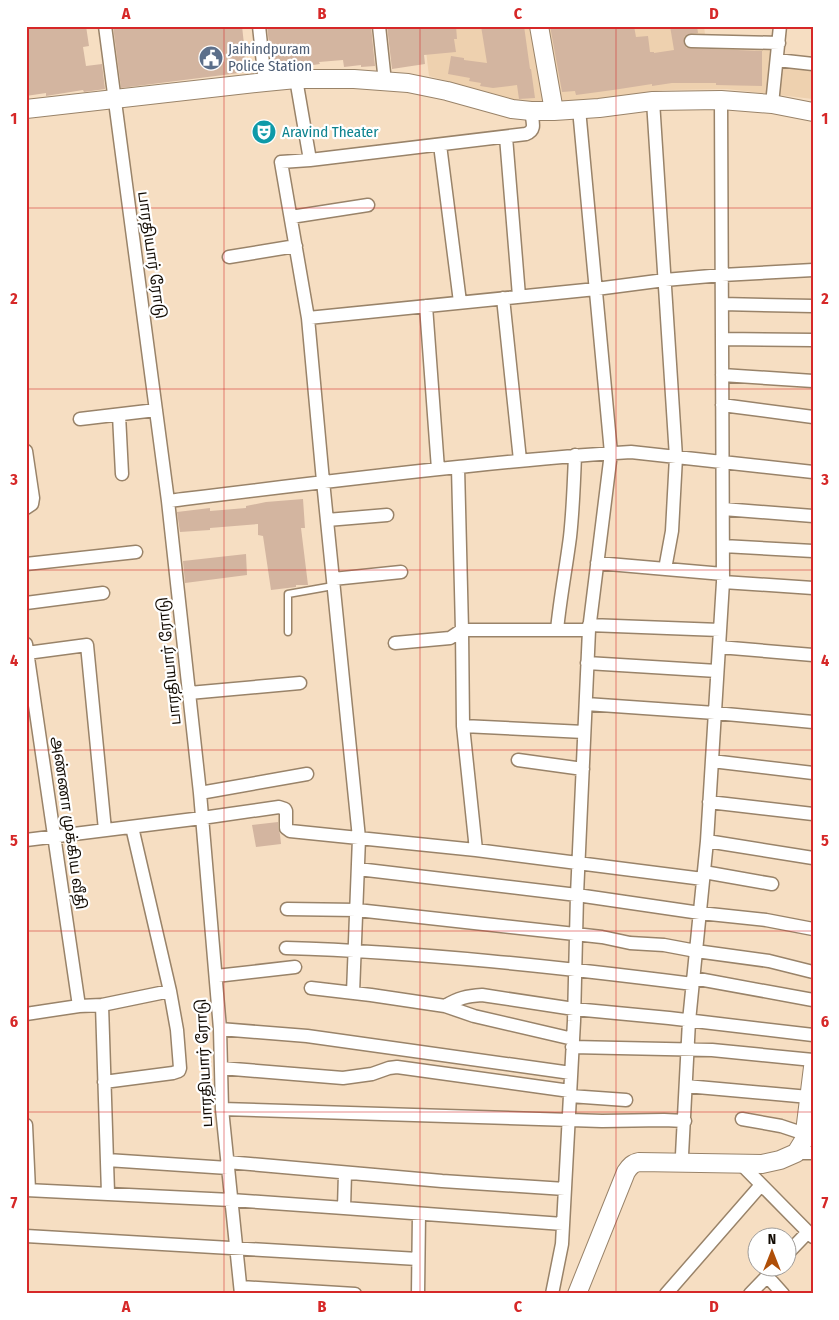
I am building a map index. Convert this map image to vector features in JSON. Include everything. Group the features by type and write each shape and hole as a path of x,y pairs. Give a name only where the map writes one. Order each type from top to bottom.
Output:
{"street":[{"name":"பாரதியார் ரோடு","path":"105,26 168,501 200,793 220,1029 222,1109 241,1291"},
{"path":"259,26 265,82"},
{"path":"379,26 386,82"},
{"path":"539,26 554,111"},
{"path":"772,104 780,26"},
{"path":"691,40 779,43"},
{"path":"777,60 813,64"},
{"path":"26,109 265,82 354,79 408,83 531,111 579,109 653,101 720,100 772,104 813,112"},
{"path":"296,80 310,160"},
{"path":"683,1155 689,1021 707,841 723,578 720,100"},
{"path":"653,101 676,457 672,530 665,569"},
{"path":"552,1294 562,1244 573,1043 576,895 589,628 611,453 579,109"},
{"path":"353,993 359,838 308,318 282,162 526,134 532,131 533,128 531,111"},
{"path":"506,137 519,296"},
{"path":"440,145 460,302"},
{"path":"291,217 368,205"},
{"path":"228,257 296,246"},
{"path":"308,318 596,289 665,280 813,270"},
{"path":"503,298 520,460"},
{"path":"722,304 813,306"},
{"path":"426,306 438,469"},
{"path":"722,339 813,340"},
{"path":"722,375 813,381"},
{"path":"722,404 813,416"},
{"path":"80,419 156,410"},
{"path":"119,415 122,474"},
{"path":"26,451 33,498 32,504 26,508"},
{"path":"168,501 323,481 520,460 631,452 813,472"},
{"path":"557,630 570,529 575,455"},
{"path":"458,467 463,726 476,850"},
{"path":"723,509 813,516"},
{"path":"327,520 387,515"},
{"path":"723,546 813,551"},
{"path":"26,564 136,552"},
{"path":"597,563 665,569 723,578 813,588"},
{"path":"333,582 401,572"},
{"path":"26,603 103,594"},
{"path":"395,643 450,638 462,630 589,628 720,630"},
{"path":"27,648 87,644 105,830"},
{"path":"719,647 813,655"},
{"name":"அண்ணா முக்கிய வீதி","path":"27,648 79,1006"},
{"path":"587,663 717,671"},
{"path":"189,693 300,683"},
{"path":"586,704 715,712 813,722"},
{"path":"463,726 584,732"},
{"path":"518,760 583,769"},
{"path":"712,761 813,773"},
{"path":"200,793 307,774"},
{"path":"709,802 813,814"},
{"path":"26,840 279,807 285,809 288,830 772,884"},
{"path":"104,1082 173,1073 179,1071 180,1068 177,1030 170,991 132,827"},
{"path":"707,841 813,858"},
{"path":"358,869 766,920 813,929"},
{"path":"287,909 357,910 576,934 769,961 812,972"},
{"path":"286,948 356,950 575,969 693,981 806,999"},
{"path":"216,976 295,967"},
{"path":"311,988 445,1006 474,1016 573,1043 636,1049 740,1052 805,1061 799,1096 800,1139 780,1160 762,1164 740,1163 683,1155 633,1163 629,1167 582,1292"},
{"path":"26,1014 79,1006 102,1005 170,991"},
{"path":"445,1006 459,998 482,995 574,1009 804,1034"},
{"path":"102,1005 108,1193"},
{"path":"220,1029 307,1036 571,1073"},
{"path":"221,1068 343,1078 397,1067 626,1100"},
{"path":"686,1086 799,1096"},
{"path":"222,1109 602,1121 685,1121"},
{"path":"742,1119 800,1139"},
{"path":"26,1125 28,1190 231,1200 563,1224"},
{"path":"107,1160 228,1165 565,1189"},
{"path":"740,1163 810,1235 796,1247"},
{"path":"344,1208 346,1173"},
{"path":"666,1294 761,1185"},
{"path":"418,1294 419,1214"},
{"path":"26,1236 418,1259"},
{"path":"750,1294 765,1278"},
{"path":"774,1278 783,1294"},
{"path":"241,1291 355,1294"}],"lane":[{"path":"288,632 288,594 333,582"}],"shaded area":[{"path":"423,26 704,26 706,43 775,46 773,63 813,67 813,99 727,89 664,90 585,101 534,102 513,100 429,76"}],"building":[{"path":"44,26 86,26 89,46 83,47 86,66 102,64 105,89 84,92 83,90 46,96 46,93 26,96 26,29"},
{"path":"113,26 242,26 247,72 121,88"},
{"path":"267,26 371,26 375,66 344,67 343,60 319,62 320,64 306,67 272,69"},
{"path":"387,26 456,26 457,39 454,39 456,52 424,55 425,64 392,69"},
{"path":"481,26 524,26 535,98 519,99 517,85 493,88 480,86 481,83 469,81 470,78 448,74 451,56 487,63"},
{"path":"550,26 634,26 636,37 648,36 650,52 654,53 674,50 670,26 697,26 698,33 688,34 684,37 684,44 687,48 762,51 762,86 672,83 576,95 575,91 562,92"},
{"path":"303,499 305,528 301,528 308,585 296,585 296,587 271,590 263,536 258,535 258,524 180,532 177,512 210,508 210,511 246,508 246,506 266,502"},
{"path":"246,554 247,575 185,583 183,561"},
{"path":"278,822 281,844 256,847 252,825"}],"place":[{"name":"Jaihindpuram Police Station","path":"211,58"},
{"name":"Aravind Theater","path":"264,132"}]}
